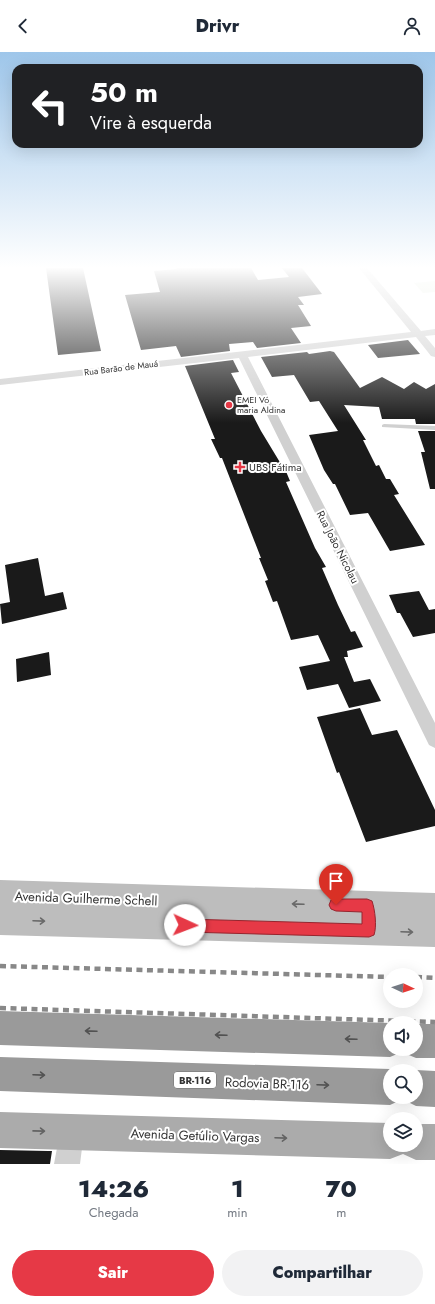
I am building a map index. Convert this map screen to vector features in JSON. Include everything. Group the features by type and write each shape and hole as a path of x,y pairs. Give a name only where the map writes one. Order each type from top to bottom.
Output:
{"highway":[{"path":"0,1028 383,1040"},
{"path":"423,1041 435,1042"},
{"name":"Rodovia BR-116","path":"0,1074 383,1087"},
{"path":"423,1088 435,1089"}],"main road":[{"name":"Avenida Guilherme Schell","path":"0,895 368,918 435,932"},
{"name":"Avenida Guilherme Schell","path":"0,920 368,918 435,908"},
{"name":"Avenida Getúlio Vargas","path":"0,1130 70,1148 383,1141"},
{"path":"423,1142 435,1142"}],"street":[{"path":"406,320 435,354"},
{"name":"Rua Barão de Mauá","path":"0,382 435,332"},
{"name":"Rua João Nicolau","path":"242,354 435,740"}],"lane":[{"path":"384,426 435,428"}],"building":[{"path":"53,320 94,320 101,351 58,355"},
{"path":"132,320 307,320 311,326 291,328 301,343 257,348 253,342 229,344 230,351 181,357 176,346 141,350"},
{"path":"408,340 420,354 378,358 368,345"},
{"path":"330,351 334,352 360,388 382,377 404,389 414,382 426,389 435,384 435,424 416,424 415,419 382,419 379,407 344,405 366,440 363,440 376,466 379,465 386,479 390,479 399,494 394,495 425,545 390,551 368,513 350,515 335,484 333,484 324,470 309,435 338,431 319,401 310,402 294,375 272,377 261,357"},
{"path":"233,360 239,372 231,373 261,431 285,469 290,481 286,482 315,548 326,567 322,568 338,605 351,632 355,631 363,647 347,651 348,657 344,657 354,682 370,679 381,701 349,708 338,684 307,690 299,667 330,661 318,635 291,640 277,601 273,602 265,581 268,580 259,558 261,558 222,458 220,458 211,439 215,439 185,366"},
{"path":"418,431 435,431 435,489 430,489 421,452 425,452"},
{"path":"38,558 45,596 63,592 67,609 2,624 0,604 10,602 5,565"},
{"path":"419,591 429,610 435,609 435,633 413,637 400,613 397,613 389,595"},
{"path":"49,652 51,675 17,682 16,659"},
{"path":"360,708 372,735 397,730 435,810 435,826 366,842 339,772 337,773 317,717"},
{"path":"0,1150 52,1151 50,1164 0,1164"}],"railway":[{"path":"0,966 383,977"},
{"path":"423,977 435,978"},
{"path":"0,1008 435,1022"}],"place":[{"name":"EMEI Vó maria Aldina","path":"229,405"},
{"name":"UBS Fátima","path":"240,467"}],"route":[{"path":"185,925 369,931 367,906 336,905"}]}
